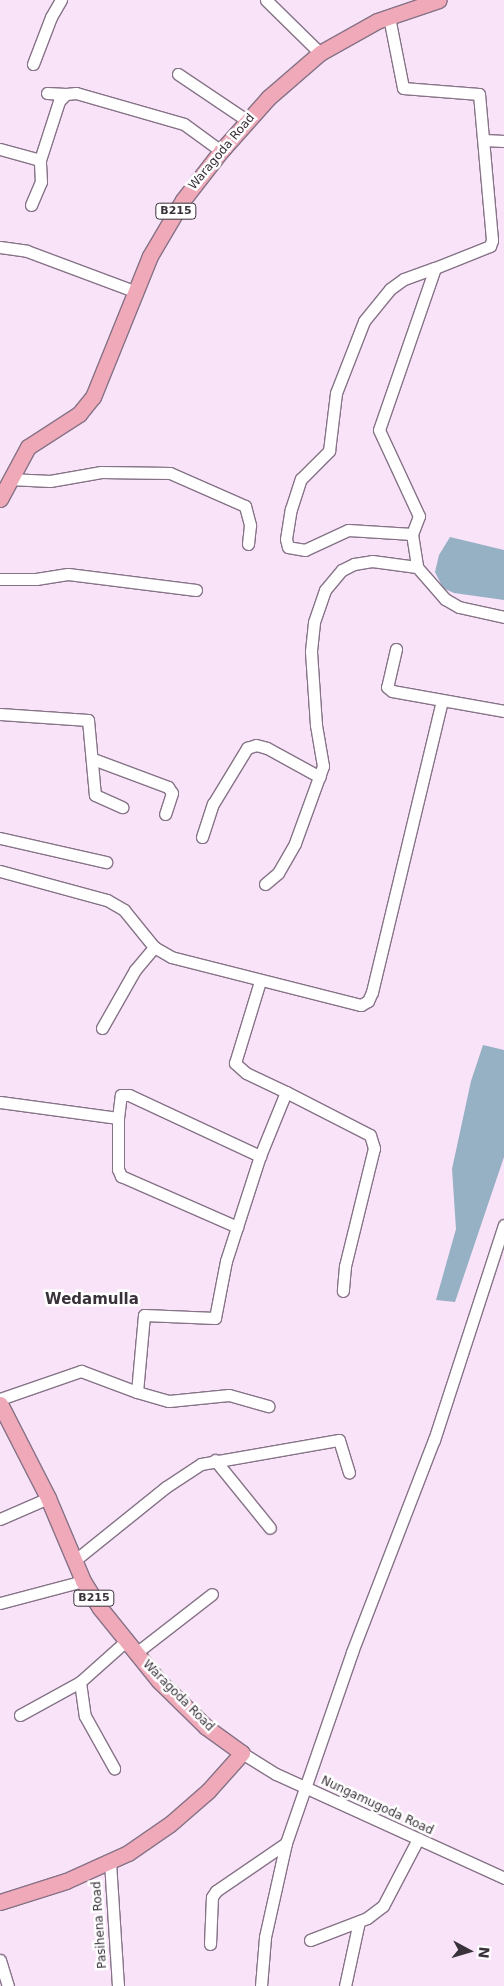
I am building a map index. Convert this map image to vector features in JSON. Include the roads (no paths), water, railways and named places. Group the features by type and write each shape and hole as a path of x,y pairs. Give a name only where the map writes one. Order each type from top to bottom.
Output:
{"main road":[{"name":"Waragoda Road","path":"0,499 9,479 28,447 79,414 93,397 134,291 183,200 221,151 248,121 320,53 346,36 389,17 439,0"},
{"name":"Waragoda Road","path":"0,1404 48,1498 83,1581 136,1653 206,1727 242,1753"},
{"path":"0,1902 110,1862 170,1824 208,1791 242,1753"}],"street":[{"path":"33,64 51,17 61,0"},
{"path":"266,0 320,53"},
{"path":"38,14 51,17"},
{"path":"389,17 402,88 479,94 484,140 490,246 404,279 390,289 364,321 336,393 329,451 301,479 291,509 286,539 288,548 305,550 348,530 412,534"},
{"path":"178,74 248,121"},
{"path":"47,93 76,93 184,124 221,151"},
{"path":"31,205 41,182 40,160 59,101 66,94"},
{"path":"484,140 504,141"},
{"path":"0,149 40,160"},
{"path":"0,247 28,250 134,291"},
{"path":"435,268 379,426 419,516 412,534 417,568 445,599 459,607 504,617"},
{"path":"9,479 50,481 101,472 170,473 245,506 250,525 248,544"},
{"path":"265,884 278,873 295,843 320,777 322,753 316,726 311,651 314,622 325,590 342,570 354,564 372,561 417,568"},
{"path":"0,578 82,575 196,590"},
{"path":"396,649 387,687 392,691 504,711"},
{"path":"0,871 107,900 124,910 154,947 171,957 348,1005 361,1006 368,1001 442,700"},
{"path":"0,714 88,720 95,795 122,807"},
{"path":"202,837 214,804 246,748 256,745 267,748 320,777"},
{"path":"93,759 168,787 172,793 166,814"},
{"path":"0,838 106,862"},
{"path":"102,1028 135,970 154,947"},
{"path":"260,981 235,1063 246,1073 370,1135 374,1148 345,1266 343,1291"},
{"path":"137,1392 144,1315 215,1318 226,1261 260,1156 286,1092"},
{"path":"237,1227 122,1176 118,1168 118,1118 121,1094 129,1095 260,1156"},
{"path":"0,1102 118,1118"},
{"path":"261,1986 266,1937 286,1843 307,1788 352,1652 434,1440 504,1225"},
{"path":"0,1399 81,1371 137,1392 170,1401 229,1395 268,1406"},
{"path":"74,1560 166,1487 202,1464 215,1460 339,1440 349,1472"},
{"path":"215,1460 270,1528"},
{"path":"0,1519 48,1498"},
{"path":"0,1603 83,1581"},
{"path":"136,1653 212,1594"},
{"path":"20,1715 80,1682 126,1641"},
{"path":"80,1682 84,1716 114,1768"},
{"name":"Nungamugoda Road","path":"242,1753 307,1788 504,1877"},
{"path":"310,1940 359,1921 383,1906 418,1839"},
{"path":"210,1944 212,1897 216,1890 286,1843"},
{"name":"Pasihena Road","path":"110,1862 118,1986"},
{"path":"344,1986 359,1921"},
{"path":"0,1960 8,1986"}],"water":[{"path":"450,537 504,550 504,600 454,593 443,588 435,572 439,555"},
{"path":"483,1045 504,1050 504,1157 455,1302 436,1300 456,1229 452,1169 471,1081"}],"district":[{"name":"Wedamulla","path":"92,1300"}]}
